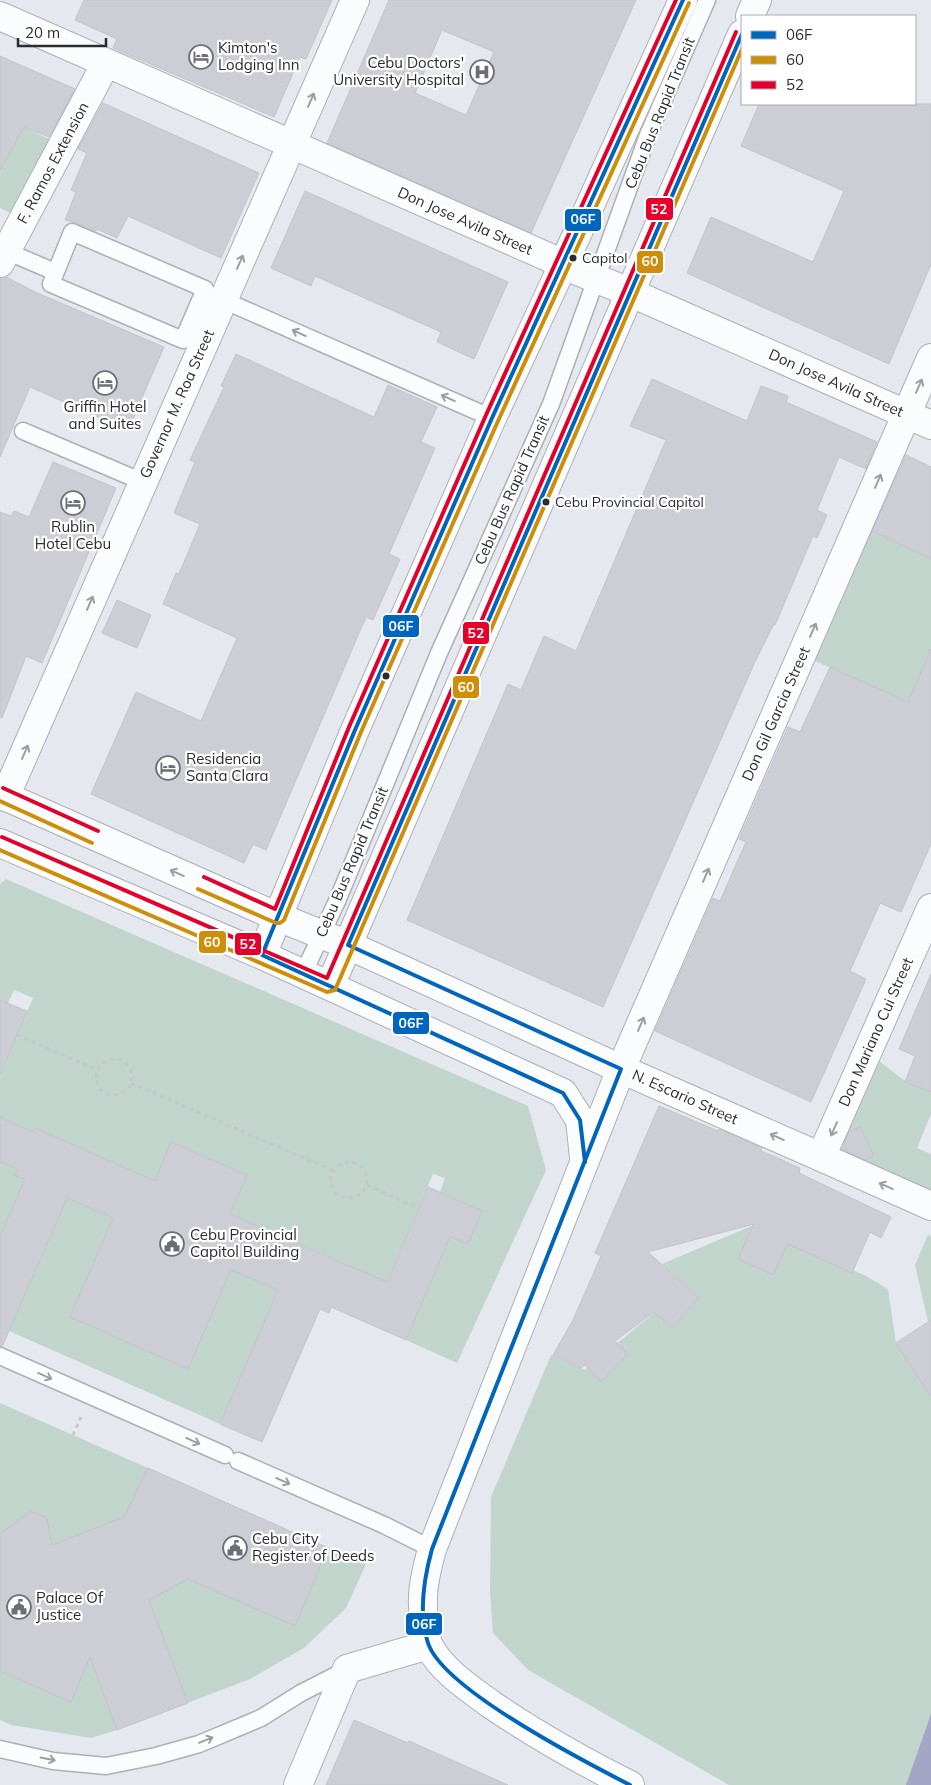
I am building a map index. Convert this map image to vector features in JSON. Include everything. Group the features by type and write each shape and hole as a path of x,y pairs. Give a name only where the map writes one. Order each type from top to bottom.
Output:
{"main road":[{"name":"Governor M. Roa Street","path":"2,800 143,482 214,302 291,144 355,0"},
{"path":"262,955 355,730 492,418 682,0"},
{"path":"750,15 757,0"},
{"name":"Don Jose Avila Street","path":"0,16 548,256 563,265 919,419"},
{"path":"330,986 741,36"},
{"name":"F. Ramos Extension","path":"3,257 106,63"},
{"name":"Don Gil Garcia Street","path":"428,1645 422,1600 423,1580 432,1549 622,1069 919,419 931,358"},
{"name":"N. Escario Street","path":"2,800 278,918 323,934 931,1206"},
{"path":"0,843 262,955 563,1093 580,1120 585,1162"},
{"name":"Don Mariano Cui Street","path":"821,1157 931,908"},
{"path":"298,1785 347,1669 428,1645 445,1666 476,1694 586,1763 630,1785"}],"lane":[{"name":"Cebu Bus Rapid Transit","path":"303,974 323,934 439,654 551,404 648,135 707,0"},
{"path":"214,302 183,340 51,284 72,232 205,288 214,302 492,418"},
{"path":"3,257 56,272"},
{"path":"23,431 143,482"},
{"path":"0,1356 384,1525 432,1549"},
{"path":"0,1749 53,1760 106,1766 156,1756 199,1744 261,1718 301,1693 347,1669"}],"path":[{"path":"17,1035 98,1070"},
{"path":"115,1059 122,1061 131,1070 131,1084 122,1094 114,1095 101,1089 96,1076 102,1064 108,1060 115,1059"},
{"path":"131,1084 334,1171"},
{"path":"344,1163 356,1164 365,1173 367,1185 357,1197 342,1197 332,1186 334,1171 344,1163"},
{"path":"367,1185 418,1208"}],"green space":[{"path":"23,124 28,129 51,140 12,214 0,208 0,170"},
{"path":"864,527 931,559 931,649 908,702 806,657"},
{"path":"6,879 528,1106 546,1170 457,1363 406,1340 450,1237 468,1244 482,1211 440,1192 445,1178 433,1174 385,1286 349,1265 230,1214 247,1175 172,1142 155,1181 35,1128 33,1132 0,1117 0,1074 33,998 14,990 8,1003 0,1000 0,884"},
{"path":"875,1058 905,1081 931,1092 931,1114 917,1148 931,1154 931,1198 836,1151"},
{"path":"0,1162 17,1169 15,1175 25,1179 0,1236"},
{"path":"67,1198 135,1228 98,1254 70,1317 187,1369 210,1261 278,1290 220,1424 9,1331"},
{"path":"756,1224 760,1230 864,1275 888,1289 896,1343 931,1397 931,1785 729,1785 528,1670 493,1633 490,1592 491,1497 551,1355 585,1370 655,1312 672,1328 699,1298 662,1264"},
{"path":"928,1235 931,1237 931,1320 928,1322 915,1265"},
{"path":"0,1403 366,1564 346,1608 304,1648 250,1679 117,1730 91,1738 11,1725 0,1720"}],"water":[{"path":"931,1714 931,1785 906,1785"}],"building":[{"path":"84,0 332,0 306,59 300,57 274,117 113,48 117,39 75,20"},
{"name":"Cebu Doctors' University Hospital","path":"389,0 636,0 531,233 327,143","holes":["442,30 494,52 466,115 415,93"]},
{"path":"0,56 75,89 49,137 24,127 0,170"},
{"path":"103,103 259,173 221,258 128,216 117,238 97,229 96,231 65,220 76,192 71,190 87,153 78,149"},
{"path":"931,104 931,264 889,364 687,273 711,217 813,262 844,191 741,146 759,105"},
{"path":"305,191 508,282 474,359 437,342 441,332 315,276 311,286 271,268"},
{"path":"6,277 35,292 164,347 128,430 30,387 0,457 0,279"},
{"path":"236,354 374,417 388,385 437,407 421,442 435,448 389,554 400,559 373,620 366,617 266,850 253,844 244,863 91,794 136,692 201,721 237,638 163,604 176,573 179,574 200,524 174,513 195,462 190,460 224,387 221,386"},
{"path":"652,379 747,421 761,386 788,396 786,402 877,442 866,469 839,457 817,510 827,515 817,538 813,536 775,625 754,664 603,1007 407,920 508,684 521,690 544,636 576,651 666,440 630,426"},
{"path":"906,455 931,467 931,559 872,531"},
{"path":"53,462 116,488 42,663 26,656 2,718 0,717 0,512 11,516 14,511 29,517"},
{"path":"117,600 151,615 137,648 102,633"},
{"path":"931,649 931,844 901,912 880,903 850,971 866,979 811,1102 655,1031 713,898 720,901 746,842 739,839 788,727 800,732 830,667 908,702"},
{"path":"931,974 931,1092 905,1082 915,1056 899,1049"},
{"path":"0,1000 27,1011 0,1074"},
{"path":"659,1106 762,1148 761,1151 785,1161 784,1163 786,1162 800,1168 799,1173 891,1217 881,1238 870,1232 852,1273 788,1244 773,1275 738,1259 754,1224 648,1252 699,1298 672,1328 654,1312 615,1341 628,1354 601,1382 585,1365 581,1368 553,1355 573,1320 601,1256 595,1253"},
{"path":"0,1117 33,1132 35,1128 155,1181 171,1142 247,1175 230,1214 387,1282 428,1187 482,1211 468,1244 450,1237 406,1340 331,1307 329,1313 320,1309 262,1442 220,1424 278,1290 231,1270 188,1369 70,1317 113,1218 67,1198 2,1347 0,1346 0,1236 25,1179 14,1175 17,1169 0,1162"},
{"path":"860,1127 874,1156 865,1160 848,1152 844,1144 849,1132"},
{"path":"931,1320 931,1397 896,1343"},
{"path":"148,1468 328,1548 295,1626 188,1579 149,1600 188,1703 117,1730 90,1657 71,1702 0,1671 0,1534 31,1511 47,1518 52,1545 124,1517"},
{"path":"354,1720 408,1743 409,1741 508,1785 326,1785"}],"transit line":[{"name":"52","path":"204,877 275,909 349,727 486,415 676,0"},
{"name":"06F","path":"585,1162 580,1120 563,1093 262,955 355,730 492,418 683,0"},
{"name":"60","path":"198,889 276,923 284,920 361,732 498,421 689,3"},
{"name":"52","path":"2,837 327,978 736,32"},
{"name":"06F","path":"630,1785 518,1723 460,1681 439,1661 428,1643 423,1620 423,1596 432,1549 621,1069 348,945 741,36"},
{"name":"60","path":"0,850 327,992 335,990 741,51"},
{"name":"52","path":"3,788 98,831"},
{"name":"60","path":"0,801 92,843"}],"place":[{"name":"Kimton's Lodging Inn","path":"201,57"},
{"name":"Cebu Doctors' University Hospital","path":"482,72"},
{"name":"Capitol","path":"573,258"},
{"name":"Griffin Hotel and Suites","path":"105,383"},
{"name":"Cebu Provincial Capitol","path":"546,502"},
{"name":"Rublin Hotel Cebu","path":"73,503"},
{"name":"Residencia Santa Clara","path":"168,768"},
{"name":"Cebu Provincial Capitol Building","path":"172,1244"},
{"name":"Cebu City Register of Deeds","path":"235,1548"},
{"name":"Palace Of Justice","path":"19,1607"}]}
